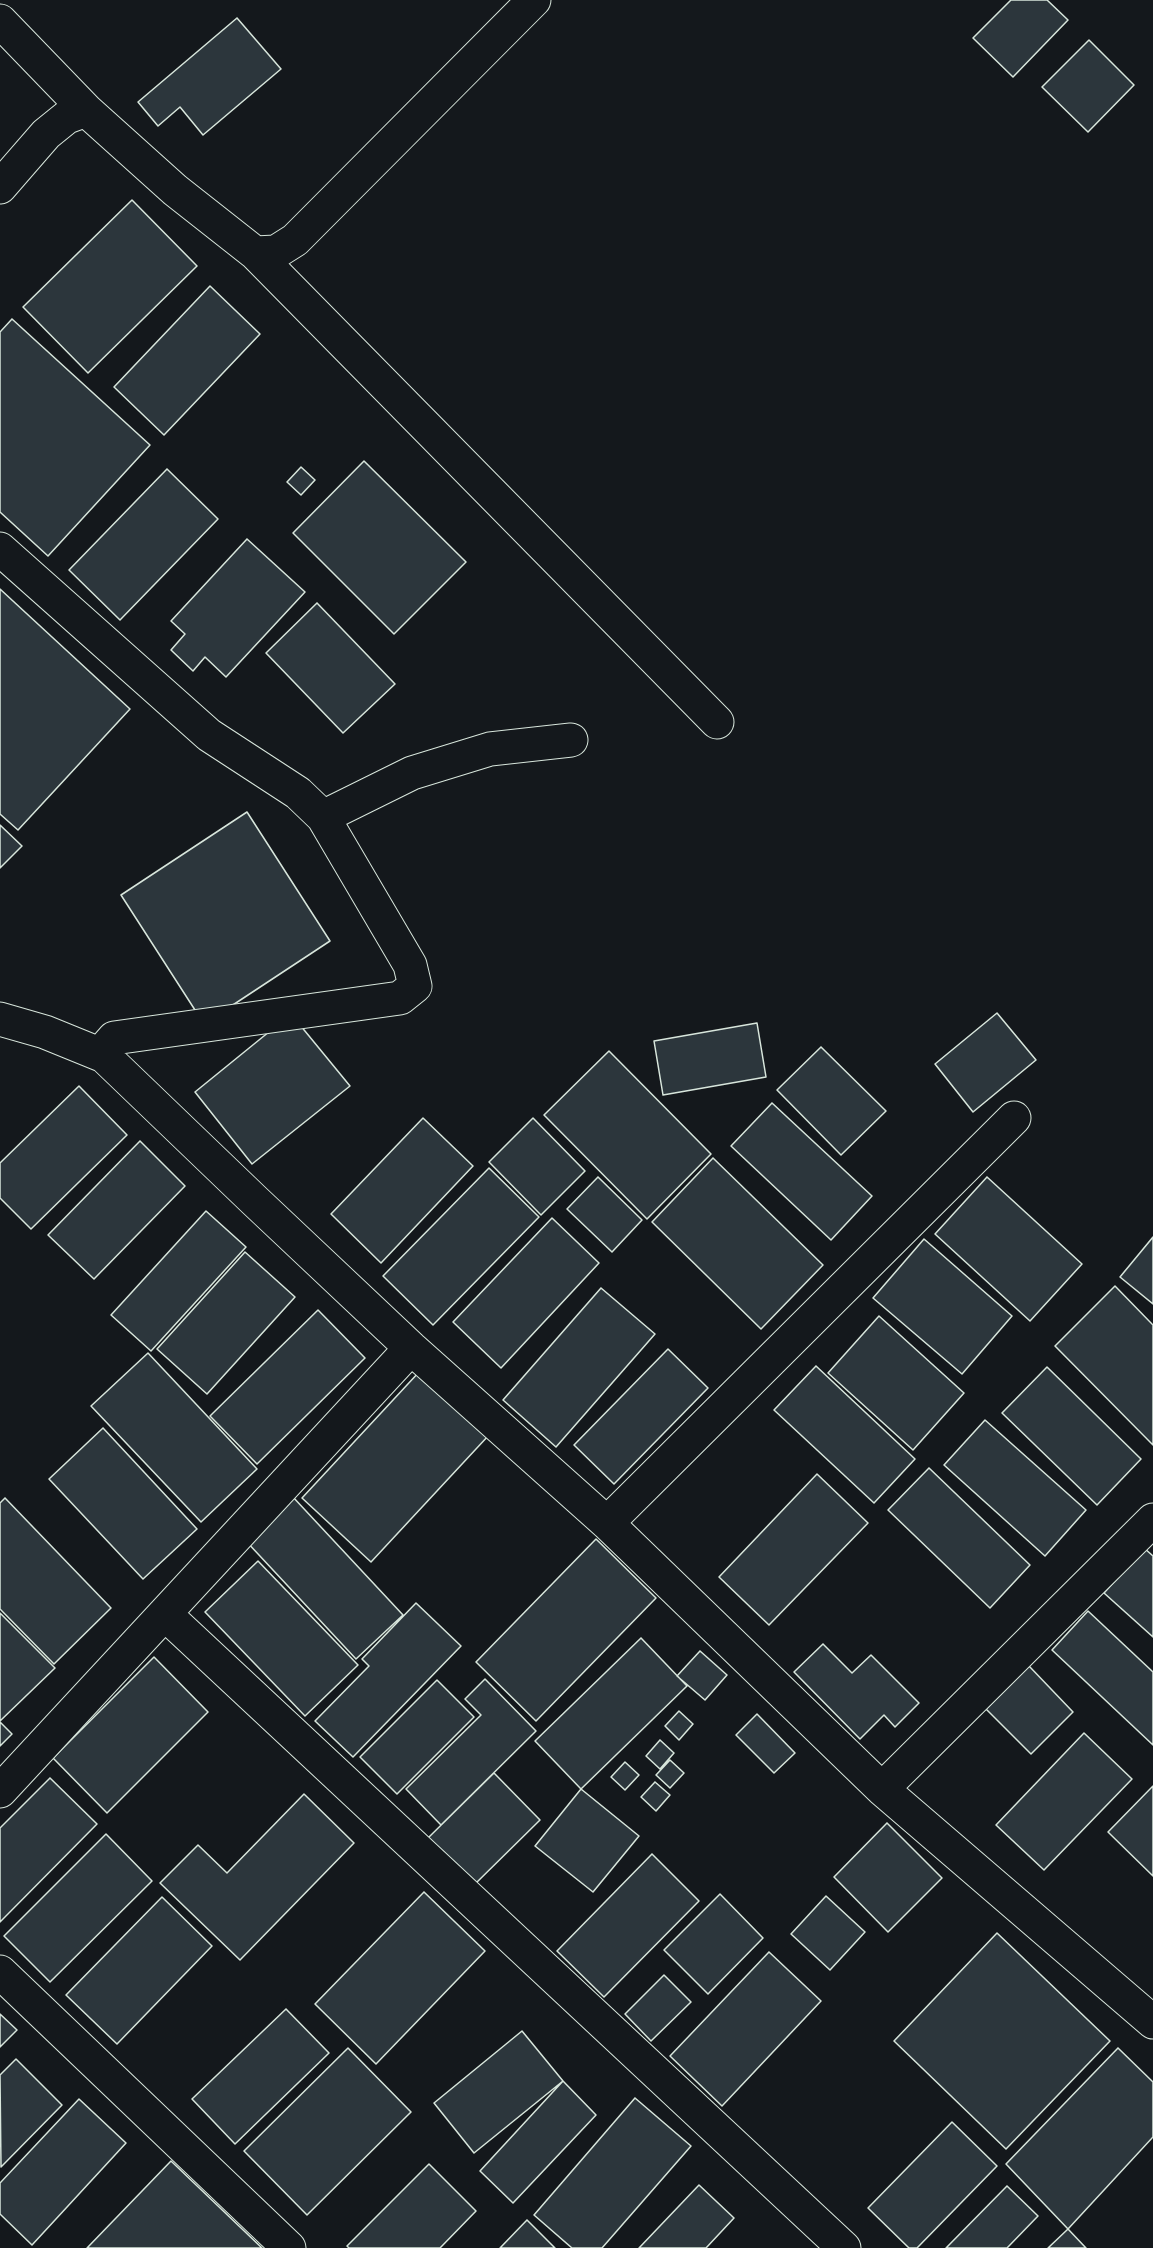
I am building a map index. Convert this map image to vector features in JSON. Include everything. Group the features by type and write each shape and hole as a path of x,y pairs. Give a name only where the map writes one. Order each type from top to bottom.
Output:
{"street":[{"path":"255,252 276,252 295,240 534,0"},
{"path":"0,21 86,110 175,190 255,252 717,722"},
{"path":"0,187 46,134 67,117 86,110"},
{"path":"0,549 209,735 298,793 323,817 410,965 415,986 400,998 114,1038 107,1046 104,1056"},
{"path":"323,817 412,773 479,752 571,740"},
{"path":"0,1019 45,1032 104,1056 411,1348 607,1523 882,1789 1153,2022"},
{"path":"607,1523 1014,1118"},
{"path":"0,1791 411,1348"},
{"path":"882,1789 1153,1520"},
{"path":"165,1614 844,2248"},
{"path":"0,1972 289,2248"}],"building":[{"path":"1011,0 1047,0 1068,20 1013,77 973,38"},
{"path":"237,18 281,69 203,135 180,107 158,126 138,102"},
{"path":"1089,40 1134,85 1088,132 1042,87"},
{"path":"132,200 197,266 88,373 23,307"},
{"path":"210,286 260,334 164,435 114,387"},
{"path":"12,319 150,445 48,556 0,512 0,332"},
{"path":"364,461 466,562 394,634 293,533"},
{"path":"301,467 315,480 301,495 287,482"},
{"path":"167,469 218,519 120,620 69,570"},
{"path":"247,539 305,592 226,677 205,657 193,671 171,650 185,634 171,621"},
{"path":"0,589 130,709 18,830 0,814"},
{"path":"317,603 395,684 343,733 266,653"},
{"path":"247,812 330,941 204,1024 121,895"},
{"path":"0,825 22,846 0,868"},
{"path":"997,1013 1036,1060 973,1112 935,1064"},
{"path":"291,1014 350,1086 252,1164 195,1092"},
{"path":"757,1023 766,1077 663,1095 654,1041"},
{"path":"821,1047 886,1111 841,1155 777,1090"},
{"path":"609,1051 711,1154 647,1219 544,1115"},
{"path":"79,1086 127,1135 31,1229 0,1198 0,1163"},
{"path":"772,1103 872,1196 831,1240 731,1146"},
{"path":"423,1118 473,1166 381,1263 331,1214"},
{"path":"533,1118 585,1171 541,1215 489,1162"},
{"path":"140,1141 185,1186 94,1279 48,1235"},
{"path":"713,1158 823,1265 761,1329 652,1222"},
{"path":"489,1168 539,1217 433,1325 383,1276"},
{"path":"598,1177 642,1220 612,1252 567,1209"},
{"path":"987,1177 1082,1264 1030,1321 935,1234"},
{"path":"206,1211 246,1247 151,1351 111,1315"},
{"path":"552,1218 599,1263 501,1368 453,1322"},
{"path":"1153,1237 1153,1304 1120,1277"},
{"path":"924,1239 1012,1316 962,1374 873,1298"},
{"path":"245,1252 295,1297 207,1394 157,1349"},
{"path":"1115,1286 1153,1325 1153,1445 1055,1346"},
{"path":"601,1288 655,1334 556,1447 503,1400"},
{"path":"318,1310 365,1358 257,1464 210,1416"},
{"path":"879,1316 964,1393 913,1450 828,1373"},
{"path":"668,1349 708,1388 614,1484 574,1445"},
{"path":"148,1353 257,1469 201,1522 91,1406"},
{"path":"816,1366 915,1459 874,1503 774,1410"},
{"path":"1047,1367 1141,1459 1097,1505 1002,1413"},
{"path":"420,1371 489,1435 371,1562 302,1498"},
{"path":"985,1420 1086,1510 1045,1556 944,1465"},
{"path":"103,1428 197,1529 143,1579 49,1479"},
{"path":"929,1468 1030,1565 990,1608 888,1510"},
{"path":"817,1474 868,1523 769,1625 719,1577"},
{"path":"292,1496 403,1615 356,1659 245,1540"},
{"path":"5,1498 111,1608 54,1664 0,1609 0,1503"},
{"path":"596,1539 656,1598 536,1721 476,1662"},
{"path":"1144,1548 1153,1556 1153,1637 1104,1593"},
{"path":"258,1561 358,1665 305,1716 205,1612"},
{"path":"416,1603 461,1646 353,1757 315,1721 369,1666 362,1659"},
{"path":"1088,1611 1153,1672 1153,1745 1052,1650"},
{"path":"0,1613 55,1668 0,1721"},
{"path":"641,1638 687,1686 581,1789 535,1741"},
{"path":"823,1644 852,1673 871,1655 919,1703 895,1727 884,1715 860,1739 794,1672"},
{"path":"700,1651 727,1675 705,1700 677,1676"},
{"path":"154,1657 208,1712 107,1813 53,1758"},
{"path":"1029,1666 1073,1712 1031,1754 986,1709"},
{"path":"485,1679 536,1731 441,1825 406,1789 481,1715 465,1699"},
{"path":"437,1680 474,1717 397,1794 360,1757"},
{"path":"679,1711 693,1724 679,1740 665,1726"},
{"path":"757,1714 795,1753 774,1773 736,1735"},
{"path":"0,1722 12,1734 0,1746"},
{"path":"1084,1733 1132,1779 1044,1870 996,1825"},
{"path":"660,1740 674,1753 660,1769 646,1756"},
{"path":"670,1760 684,1773 670,1788 656,1775"},
{"path":"625,1762 639,1775 625,1790 611,1777"},
{"path":"494,1773 540,1820 474,1885 428,1838"},
{"path":"50,1778 97,1824 0,1922 0,1828"},
{"path":"655,1782 670,1795 656,1811 641,1797"},
{"path":"1153,1786 1153,1876 1108,1832"},
{"path":"581,1789 639,1836 593,1892 535,1846"},
{"path":"304,1794 354,1843 240,1960 160,1883 198,1845 227,1873"},
{"path":"887,1823 942,1878 888,1932 834,1877"},
{"path":"106,1834 152,1881 50,1982 4,1936"},
{"path":"652,1854 699,1901 604,1997 557,1951"},
{"path":"424,1892 485,1951 376,2064 315,2004"},
{"path":"720,1894 763,1938 708,1994 664,1950"},
{"path":"826,1896 865,1932 830,1970 791,1934"},
{"path":"162,1897 212,1946 117,2044 66,1995"},
{"path":"997,1933 1110,2041 1006,2149 894,2041"},
{"path":"769,1952 821,2001 722,2106 670,2056"},
{"path":"664,1975 691,2002 651,2041 625,2014"},
{"path":"286,2009 329,2053 235,2144 192,2099"},
{"path":"0,2014 17,2030 0,2047"},
{"path":"522,2031 563,2081 474,2153 434,2103"},
{"path":"348,2048 411,2112 307,2215 244,2151"},
{"path":"1118,2048 1153,2082 1153,2137 1068,2229 1006,2164"},
{"path":"16,2059 62,2105 1,2167 0,2075"},
{"path":"563,2081 596,2115 513,2203 480,2171"},
{"path":"635,2098 691,2146 602,2248 572,2248 534,2215"},
{"path":"79,2099 126,2143 32,2245 0,2214 0,2183"},
{"path":"952,2122 997,2166 917,2248 909,2248 868,2208"},
{"path":"171,2161 262,2248 87,2248"},
{"path":"429,2164 476,2211 440,2248 349,2248 347,2246"},
{"path":"699,2185 734,2218 706,2248 639,2248"},
{"path":"1007,2186 1038,2216 1007,2248 946,2248"},
{"path":"527,2220 555,2248 500,2248"},
{"path":"1068,2229 1086,2248 1048,2248"}]}
